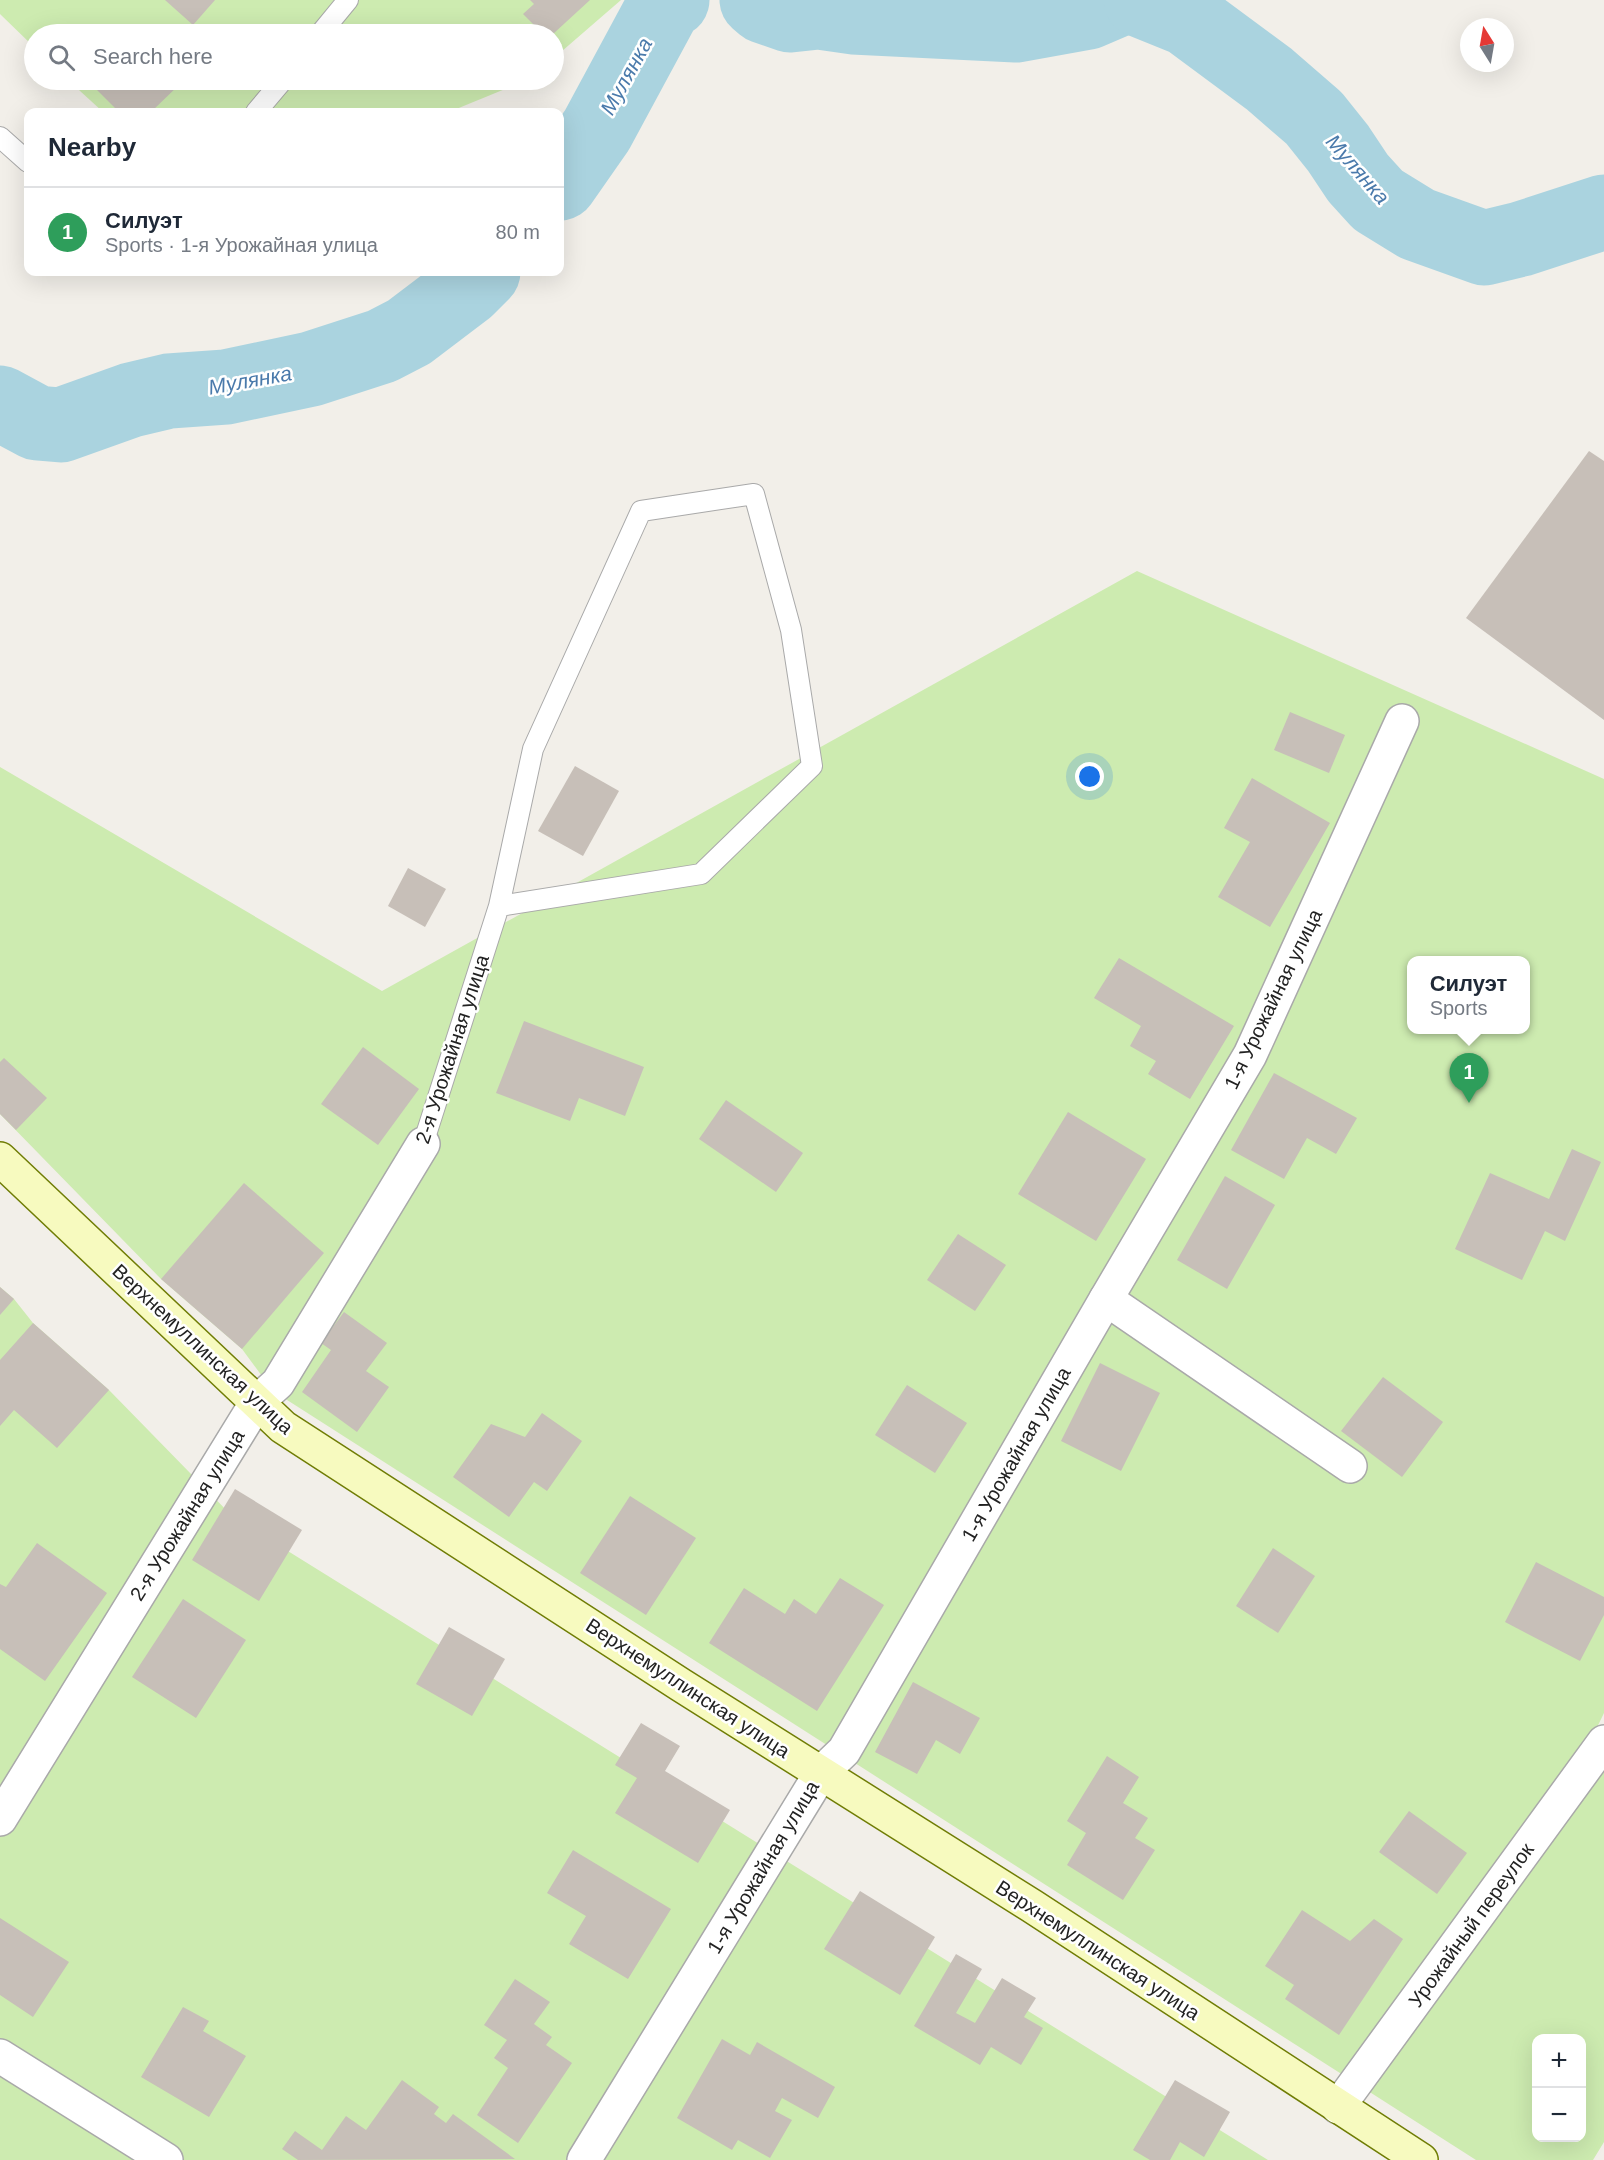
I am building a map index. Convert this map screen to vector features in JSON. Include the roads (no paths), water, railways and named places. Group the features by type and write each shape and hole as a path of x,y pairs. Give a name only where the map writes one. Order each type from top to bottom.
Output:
{"street":[{"name":"1-я Урожайная улица","path":"585,2160 821,1773 844,1751 1250,1055 1402,721"},
{"name":"2-я Урожайная улица","path":"0,1820 257,1402 278,1383 423,1144"},
{"name":"Верхнемуллинская улица","path":"0,1159 283,1427 671,1679 1032,1906 1421,2160"},
{"path":"1106,1299 1350,1466"},
{"name":"Урожайный переулок","path":"1338,2107 1604,1742"},
{"path":"0,2056 166,2160"}],"lane":[{"path":"328,24 348,0"},
{"path":"259,108 275,90"},
{"path":"0,137 24,158"},
{"name":"2-я Урожайная улица","path":"423,1144 499,906 533,749 641,511 754,494 791,630 812,766 701,874 499,906"}],"waterway":[{"name":"Мулянка","path":"564,177 597,130 665,4 672,0"},
{"name":"Мулянка","path":"757,0 764,6 790,15 818,12 853,17 1016,25 1088,12 1116,0"},
{"name":"Мулянка","path":"1141,0 1188,19 1269,79 1314,118 1358,178 1378,200 1417,224 1484,248 1521,239 1604,212"},
{"name":"Мулянка","path":"0,403 37,423 61,425 131,400 169,391 226,387 311,369 382,346 409,332 467,288 479,276"}],"place":[{"name":"Силуэт","path":"1469,1103"}]}
